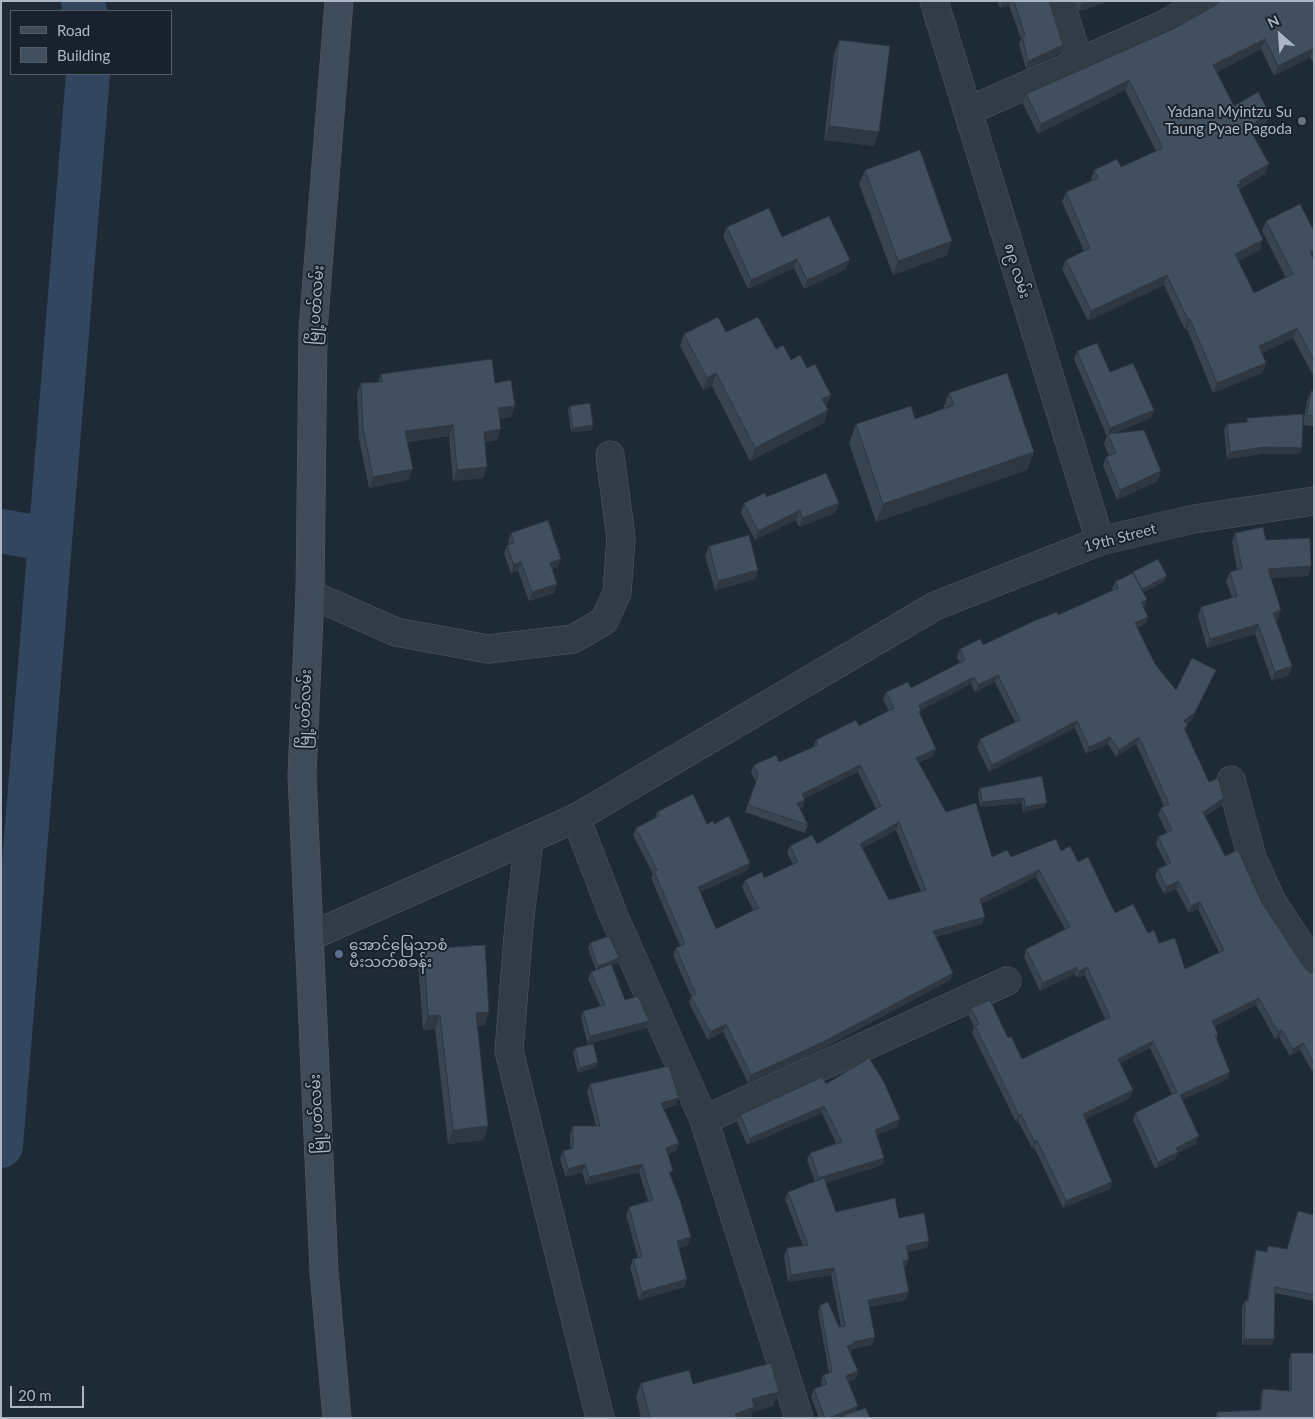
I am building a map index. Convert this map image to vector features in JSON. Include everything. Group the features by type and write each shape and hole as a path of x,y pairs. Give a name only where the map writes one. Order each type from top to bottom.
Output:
{"main road":[{"name":"မြို့ပတ်လမ်း","path":"337,1418 324,1272 302,775 310,594 313,330 339,1"}],"street":[{"name":"၈၉ လမ်း","path":"934,1 1100,541"},
{"path":"1060,1 1078,62"},
{"path":"968,111 1163,25 1205,1"},
{"path":"310,594 396,632 488,649 572,639 604,621 617,593 621,538 610,455"},
{"name":"19th Street","path":"309,937 576,818 935,606 1100,541 1194,520 1314,501"},
{"path":"1231,780 1252,858 1272,902 1314,966"},
{"path":"576,818 613,914 704,1120 799,1418"},
{"path":"529,839 519,925 509,1051 600,1418"},
{"path":"704,1120 1006,981"}],"building":[{"path":"1014,1 1049,1 1063,45 1028,61 1022,36 1025,35"},
{"path":"1219,1 1314,1 1314,48 1278,66 1265,39 1213,65 1234,106 1258,92 1270,114 1248,126 1269,164 1239,181 1241,184 1237,185 1263,240 1235,254 1254,293 1293,274 1266,221 1300,204 1314,231 1314,250 1310,252 1314,260 1314,360 1297,328 1259,346 1266,363 1217,383 1190,319 1188,320 1167,275 1091,311 1066,260 1090,248 1066,192 1098,178 1094,170 1117,159 1121,167 1163,148 1129,80 1041,124 1026,94 1173,29 1216,5"},
{"path":"839,40 890,46 879,132 829,126"},
{"path":"920,150 952,241 898,261 865,170"},
{"path":"769,208 782,237 829,216 850,260 807,280 797,259 751,280 727,227"},
{"path":"718,317 726,332 758,317 776,349 783,345 791,360 800,355 807,368 815,364 831,395 822,399 828,410 755,448 716,373 707,378 684,334"},
{"path":"1097,343 1110,372 1133,363 1154,410 1110,428 1077,351"},
{"path":"492,359 495,383 511,380 515,406 498,408 501,429 484,432 487,467 457,470 453,425 405,431 413,469 373,477 363,428 361,383 382,382 381,374"},
{"path":"1007,373 1034,452 883,504 856,424 911,406 915,419 954,405 949,393"},
{"path":"1311,391 1314,391 1314,416 1307,415"},
{"path":"590,403 593,425 573,428 570,406"},
{"path":"1303,414 1302,448 1265,447 1230,452 1227,424 1248,422 1247,418"},
{"path":"1144,430 1161,471 1120,490 1106,457 1116,453 1108,434"},
{"path":"826,473 839,503 802,518 800,510 758,531 744,503 765,493 766,497"},
{"path":"548,520 561,559 550,563 557,584 532,592 521,562 514,565 507,545 514,543 511,533"},
{"path":"1263,527 1266,540 1310,538 1311,566 1268,569 1281,610 1273,613 1292,666 1275,672 1258,624 1210,639 1201,607 1237,596 1230,572 1242,568 1235,533"},
{"path":"749,535 758,570 718,581 709,546"},
{"path":"1158,559 1167,576 1142,589 1133,572"},
{"path":"1133,573 1147,600 1141,602 1148,617 1135,623 1155,664 1176,690 1192,658 1216,670 1195,712 1184,721 1188,725 1184,728 1209,782 1218,778 1224,798 1203,812 1225,856 1238,850 1262,903 1304,967 1314,974 1314,1063 1303,1043 1293,1049 1282,1030 1278,1032 1259,998 1212,1021 1218,1034 1215,1035 1230,1072 1180,1095 1199,1136 1176,1148 1178,1152 1158,1162 1135,1113 1177,1092 1153,1041 1118,1059 1133,1090 1083,1114 1112,1182 1066,1201 1037,1140 1034,1141 1021,1114 1019,1115 975,1026 979,1024 971,1008 990,1000 1008,1038 1011,1036 1022,1059 1110,1017 1087,967 1079,971 1077,967 1043,983 1026,949 1070,927 1039,870 980,899 985,917 933,931 953,973 823,1042 751,1075 726,1024 710,1032 691,996 696,994 676,948 685,944 654,871 657,870 636,828 659,816 657,812 693,794 707,824 713,821 714,824 729,816 750,863 698,887 716,929 758,908 745,880 762,872 764,878 798,862 790,846 812,835 817,844 881,806 860,765 802,794 805,800 797,803 808,825 748,805 758,775 754,765 776,755 779,762 818,745 816,740 856,720 859,726 894,708 886,692 908,682 911,688 965,660 960,649 980,639 983,645 1034,621 1057,612 1058,615 1118,588 1115,582","holes":["998,675 1020,720 980,739 992,765 1077,721 1089,747 1110,737 1119,750 1139,737 1169,804 1161,808 1172,830 1158,837 1171,863 1158,869 1166,887 1178,881 1191,906 1200,902 1224,950 1185,969 1175,938 1159,943 1154,930 1148,933 1133,904 1115,913 1088,857 1078,862 1070,846 1061,851 1056,839 1011,857 1007,850 992,857 976,803 946,812 916,758 936,749 919,712 921,710 919,705 974,677 978,685","899,822 926,890 889,900 860,844"]},
{"path":"1042,776 1047,803 1025,807 1024,798 982,802 980,788"},
{"path":"609,936 619,958 598,966 590,943"},
{"path":"485,945 489,1012 476,1013 488,1126 453,1130 440,1015 428,1016 424,949"},
{"path":"611,964 625,1000 638,996 649,1021 590,1036 583,1011 605,1005 591,972"},
{"path":"593,1044 598,1062 580,1068 575,1048"},
{"path":"869,1058 884,1082 900,1119 875,1130 884,1158 819,1178 810,1153 842,1142 824,1106 750,1138 740,1115 822,1077 826,1084"},
{"path":"669,1066 679,1098 661,1103 679,1143 666,1148 673,1171 669,1172 691,1237 677,1241 687,1279 642,1292 633,1259 642,1257 629,1207 653,1200 642,1164 589,1177 585,1164 568,1169 563,1151 573,1148 573,1126 600,1126 590,1084"},
{"path":"824,1178 836,1212 895,1198 899,1218 924,1213 929,1241 906,1246 909,1259 903,1261 909,1292 868,1300 875,1337 853,1342 854,1344 847,1346 858,1371 846,1376 858,1406 829,1418 825,1418 814,1389 827,1384 823,1375 832,1372 820,1305 828,1302 839,1327 845,1326 834,1268 791,1275 787,1248 808,1245 788,1192"},
{"path":"1298,1211 1314,1215 1314,1295 1275,1287 1274,1339 1244,1339 1245,1301 1248,1301 1256,1250 1267,1252 1268,1246 1287,1249"},
{"path":"1291,1353 1314,1353 1314,1418 1218,1418 1217,1412 1261,1410 1263,1389 1291,1391"},
{"path":"771,1363 779,1392 752,1399 754,1407 735,1414 736,1418 650,1418 641,1383 689,1370 693,1384"},
{"path":"866,1408 870,1418 844,1418 844,1415"}],"waterway":[{"path":"83,1 85,10"},
{"path":"1,1146 88,75"},
{"path":"1,531 50,540"}],"place":[{"name":"Yadana Myintzu Su Taung Pyae Pagoda","path":"1302,121"},
{"name":"အောင်မြေသာစံ မီးသတ်စခန်း","path":"339,954"}]}
